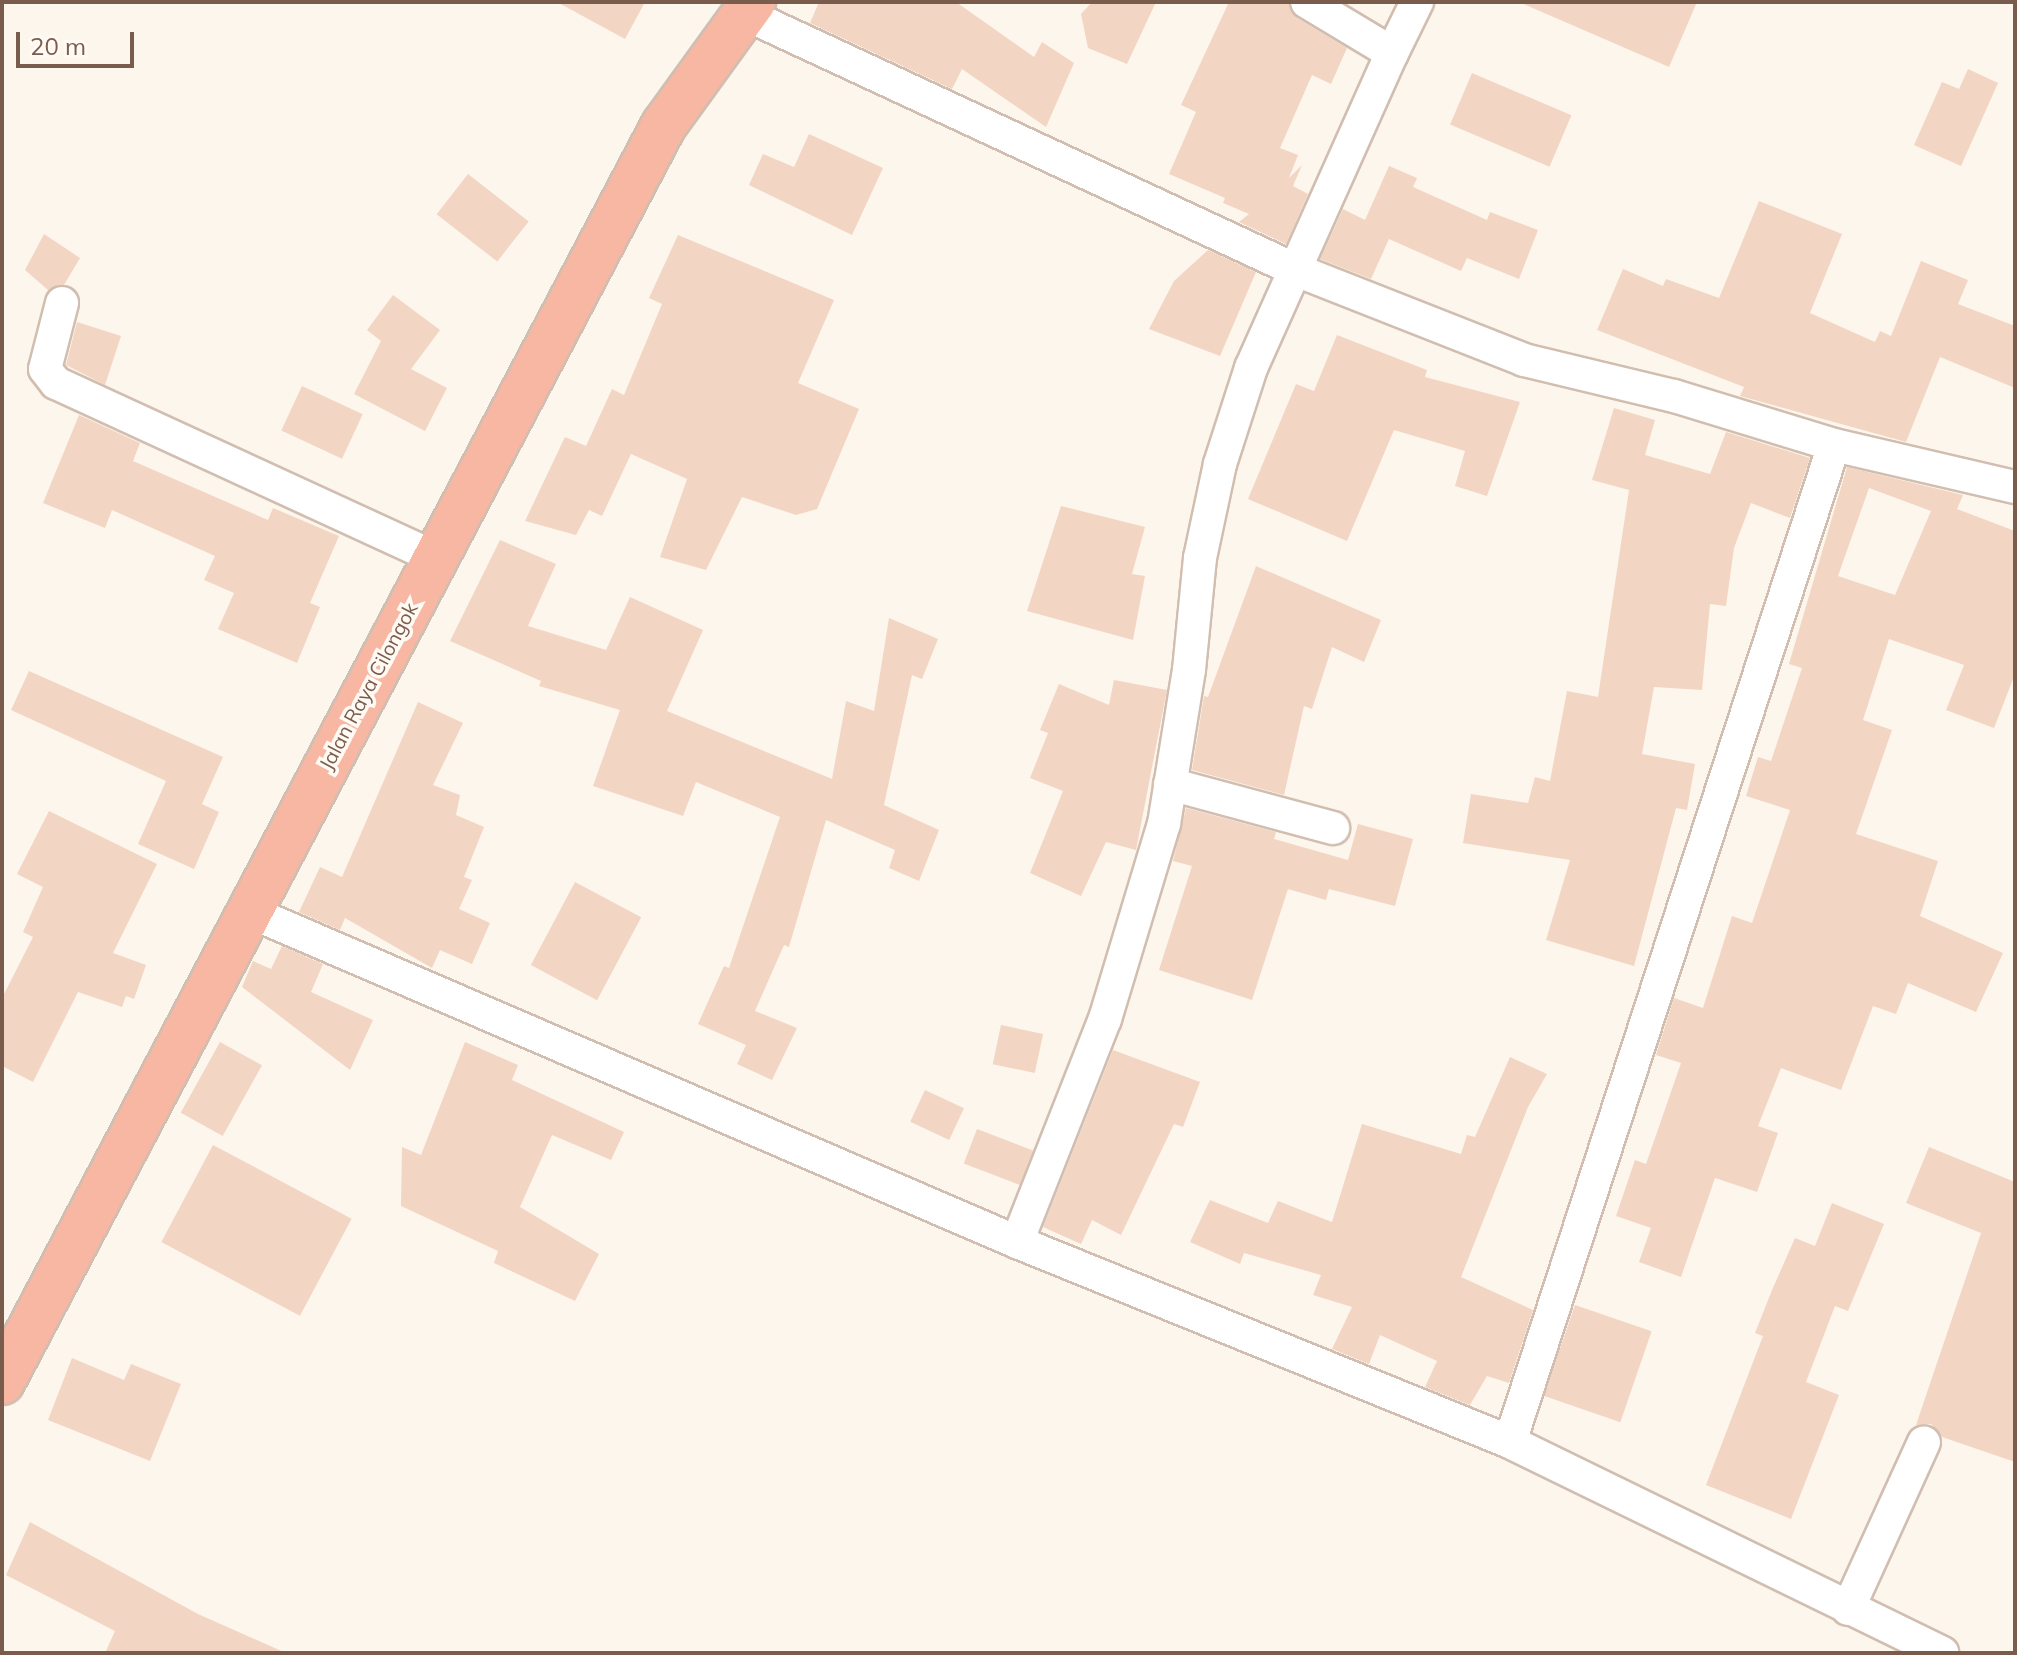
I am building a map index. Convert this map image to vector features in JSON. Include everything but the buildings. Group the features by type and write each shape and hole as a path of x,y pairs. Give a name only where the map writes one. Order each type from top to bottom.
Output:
{"highway":[{"name":"Jalan Raya Cilongok","path":"2,1382 664,125 748,8"}],"street":[{"path":"1307,2 1392,53"},
{"path":"1017,1242 1105,1019 1164,824 1200,558 1220,464 1251,368 1417,2"},
{"path":"748,8 1296,270 1524,360 1674,396 1834,445 2015,487"},
{"path":"62,303 45,369 56,383 437,558"},
{"path":"1510,1442 1834,445"},
{"path":"1170,784 1333,828"},
{"path":"248,911 1017,1242 1510,1442 1942,1653"},
{"path":"1848,1609 1924,1442"}]}
